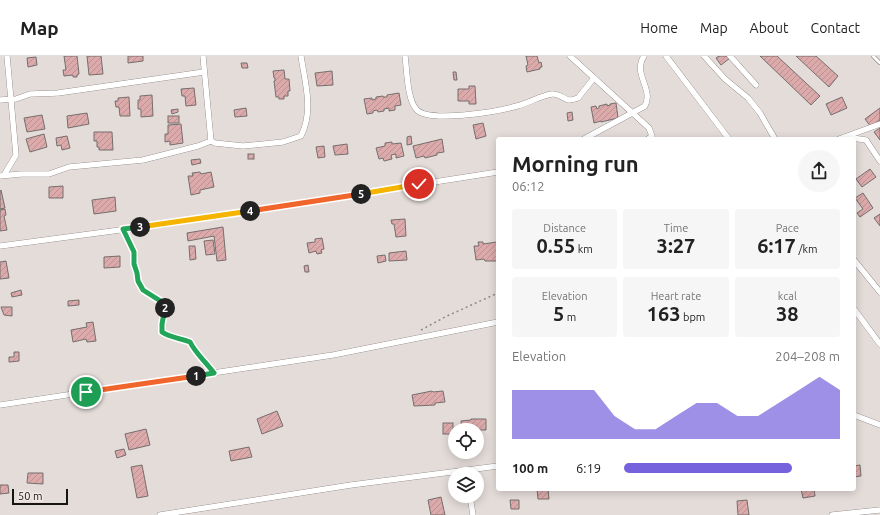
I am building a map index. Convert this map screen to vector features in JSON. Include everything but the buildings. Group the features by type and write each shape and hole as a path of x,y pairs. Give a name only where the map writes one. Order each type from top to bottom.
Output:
{"street":[{"path":"2,176 16,155 7,56"},
{"path":"203,56 211,141"},
{"path":"2,176 49,174 69,167 143,160 198,146 211,141 215,143 243,146 283,142 301,136 305,128 308,115 308,101 301,56"},
{"path":"405,56 412,100 417,110 426,116 478,114 518,106 531,100 554,94 570,100 578,98 594,78"},
{"path":"570,56 650,128 652,136 651,137"},
{"path":"588,137 645,106 648,101 647,88 642,79 640,66 641,60 644,56"},
{"path":"666,56 727,137"},
{"path":"704,56 725,79 748,98 760,113 775,137"},
{"path":"730,56 756,85"},
{"path":"0,100 30,94 58,93 204,72"},
{"path":"845,137 880,124"},
{"path":"856,139 866,140 880,161"},
{"path":"0,246 310,202 496,172"},
{"path":"856,262 880,292"},
{"path":"856,311 880,344"},
{"path":"0,405 333,355 496,322"},
{"path":"856,416 880,424"},
{"path":"484,469 496,466"},
{"path":"160,515 350,485 448,474"},
{"path":"471,503 473,515"},
{"path":"832,515 880,510"}],"lane":[{"path":"873,56 880,63"}],"path":[{"path":"123,229 134,252 134,264 138,281 143,290 162,302 165,306 162,332 169,337 180,338 190,342 194,352 205,361 214,373"},
{"path":"420,331 447,316 496,294"}],"route":[{"path":"86,392 214,373 205,361 194,352 190,342 180,338 169,337 162,332 165,306 162,302 143,290 138,281 134,264 134,252 123,229 310,202 419,184"}]}
